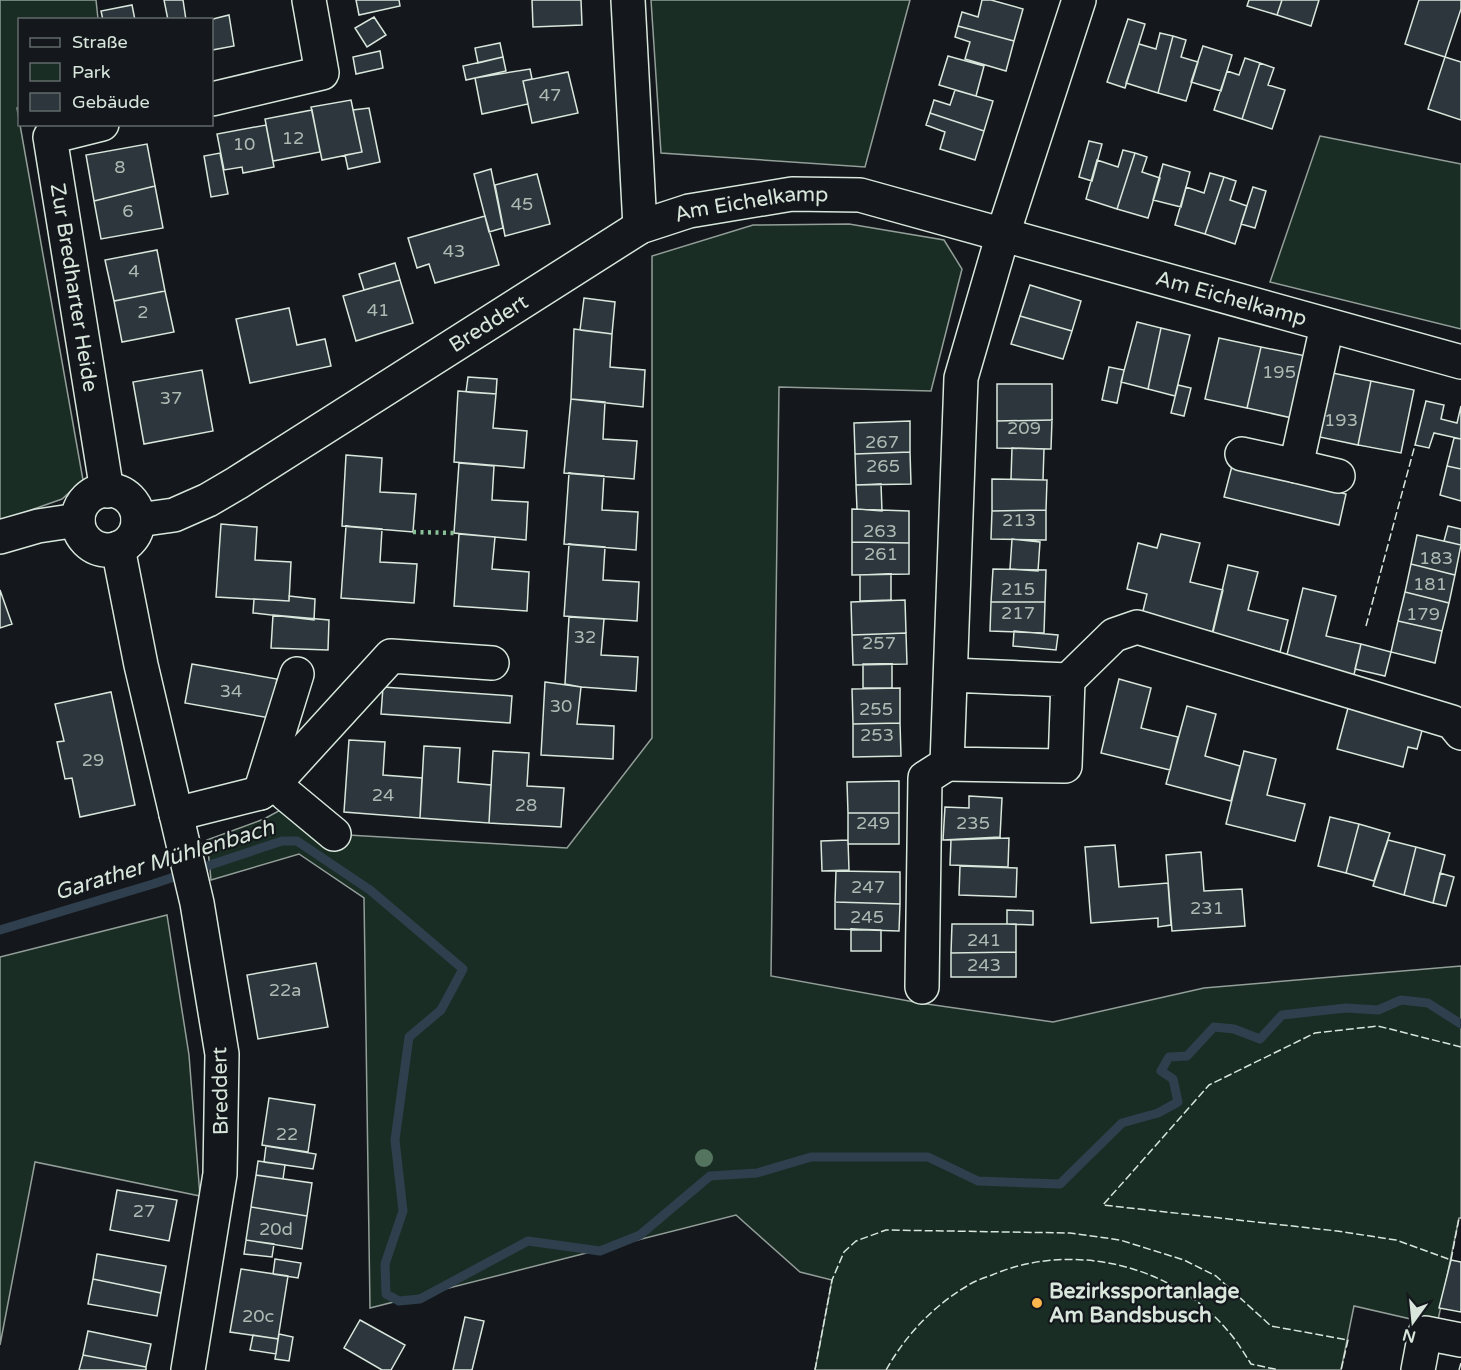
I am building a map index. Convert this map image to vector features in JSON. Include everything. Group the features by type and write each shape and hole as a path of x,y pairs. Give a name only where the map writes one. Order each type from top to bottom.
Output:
{"street":[{"path":"213,99 322,73 309,0"},
{"path":"628,0 640,227"},
{"path":"947,764 961,378 1003,234 1079,0"},
{"name":"Zur Bredharter Heide","path":"93,126 50,136 107,491"},
{"name":"Am Eichelkamp","path":"640,227 689,211 792,194 860,195 1461,362"},
{"name":"Breddert","path":"138,520 174,515 228,489 640,227"},
{"path":"1296,466 1327,326"},
{"path":"1242,454 1338,476"},
{"path":"114,491 131,501 138,520 132,537 118,548 109,550 90,544 83,537 78,520 80,508 86,500 94,494 114,491"},
{"path":"0,537 38,526 78,520"},
{"name":"Breddert","path":"118,548 141,665 198,903 222,1054 220,1174 195,1368"},
{"path":"922,987 925,778 947,764 1065,766 1068,680 1114,635 1137,627 1452,722 1461,733"},
{"path":"176,814 268,788 391,656 492,663"},
{"path":"268,788 297,674"},
{"path":"951,675 1068,680"},
{"path":"268,788 287,795 334,834"},
{"path":"1418,1370 1425,1333 1461,1340"}],"green space":[{"path":"0,0 96,0 98,18 18,18 18,126 20,126 83,480 62,499 0,521"},
{"path":"651,0 910,0 865,167 661,153"},
{"path":"1320,136 1461,164 1461,329 1270,282"},
{"path":"849,224 944,240 962,269 931,391 779,387 771,976 920,1003 1053,1022 1204,988 1461,966 1461,1218 1459,1218 1437,1325 1354,1306 1341,1370 815,1370 832,1280 800,1272 736,1215 370,1308 364,898 299,854 211,880 207,840 264,819 284,808 348,835 567,848 652,738 652,256 753,225"},
{"path":"167,915 189,1055 200,1196 35,1162 0,1345 0,957"}],"building":[{"path":"164,0 183,0 186,18 168,18"},
{"path":"356,0 399,0 400,6 359,15"},
{"path":"532,0 581,0 582,25 533,27"},
{"path":"982,0 991,0 1023,9 1014,41 958,26 962,12 978,17"},
{"path":"1249,0 1282,0 1277,15 1247,6"},
{"path":"1282,0 1319,0 1311,26 1277,15"},
{"path":"1419,0 1461,0 1461,9 1445,57 1405,44"},
{"path":"132,5 135,18 103,18 101,11"},
{"path":"229,15 234,46 213,50 213,19"},
{"path":"374,17 386,35 367,47 355,28"},
{"path":"1128,19 1145,24 1125,88 1107,82"},
{"path":"958,26 1014,41 1006,71 965,59 970,42 955,37"},
{"path":"1160,33 1173,36 1158,93 1126,83 1139,44 1156,49"},
{"path":"1173,36 1186,40 1181,57 1198,62 1186,101 1158,93"},
{"path":"500,43 503,57 478,63 475,48"},
{"path":"1203,46 1232,55 1221,91 1191,82"},
{"path":"380,51 383,68 356,74 353,57"},
{"path":"948,56 984,66 976,96 939,85"},
{"path":"503,57 506,71 466,80 463,66"},
{"path":"1445,57 1461,62 1461,120 1428,109"},
{"path":"1245,58 1260,63 1242,119 1214,110 1227,71 1239,75"},
{"path":"1260,63 1274,68 1268,85 1285,90 1272,129 1242,119"},
{"path":"530,69 532,79 523,81 528,104 482,114 475,78"},
{"path":"568,72 578,113 532,123 523,81"},
{"path":"955,90 993,101 984,131 930,113 934,100 950,105"},
{"path":"351,100 362,152 322,160 311,107"},
{"path":"369,108 380,162 348,169 345,155 362,152 353,110"},
{"path":"312,110 320,152 273,161 265,119"},
{"path":"930,113 984,131 975,160 940,149 945,132 926,125"},
{"path":"266,125 274,167 243,173 242,167 224,170 217,134"},
{"path":"1089,141 1102,144 1092,181 1079,177"},
{"path":"147,144 155,186 94,201 86,155"},
{"path":"1123,150 1135,153 1117,209 1086,199 1097,160 1118,167"},
{"path":"220,153 228,194 211,197 204,156"},
{"path":"1135,153 1147,157 1142,172 1160,178 1148,218 1117,209"},
{"path":"1163,164 1190,172 1181,207 1153,200"},
{"path":"491,169 503,228 489,232 474,174"},
{"path":"1210,173 1224,177 1205,234 1175,225 1186,187 1204,193"},
{"path":"537,174 550,224 505,236 495,185"},
{"path":"1224,177 1236,181 1230,200 1247,206 1235,244 1205,234"},
{"path":"155,186 163,228 101,239 94,201"},
{"path":"1253,187 1266,191 1255,228 1241,224"},
{"path":"485,216 499,265 435,283 429,264 417,268 408,238"},
{"path":"157,250 165,291 114,301 105,260"},
{"path":"395,263 400,280 364,290 359,274"},
{"path":"400,280 413,323 356,341 343,296"},
{"path":"1030,285 1081,301 1072,331 1020,316"},
{"path":"165,291 174,332 122,342 114,301"},
{"path":"584,298 615,302 612,334 580,330"},
{"path":"289,308 297,345 325,339 331,366 250,383 236,319"},
{"path":"1020,316 1072,331 1063,359 1011,344"},
{"path":"1137,322 1161,328 1148,389 1121,382"},
{"path":"1161,328 1190,335 1175,396 1148,389"},
{"path":"574,329 612,334 610,367 645,370 643,407 571,399"},
{"path":"1219,338 1261,347 1247,408 1205,399"},
{"path":"1261,347 1306,356 1292,418 1247,408"},
{"path":"1109,367 1124,370 1117,403 1102,400"},
{"path":"202,370 213,431 144,444 133,382"},
{"path":"1328,372 1371,381 1358,445 1315,436"},
{"path":"468,377 497,379 496,394 466,392"},
{"path":"1371,381 1414,390 1401,453 1358,445"},
{"path":"997,384 1052,384 1052,420 997,421"},
{"path":"1178,385 1191,388 1184,416 1171,413"},
{"path":"458,391 496,394 493,428 527,431 524,468 454,462"},
{"path":"571,399 605,402 603,439 637,441 634,479 564,473"},
{"path":"1426,401 1444,405 1441,419 1457,423 1461,406 1461,439 1434,433 1429,448 1415,445"},
{"path":"1052,420 1051,449 997,448 997,421"},
{"path":"910,421 910,452 855,454 854,423"},
{"path":"1454,438 1461,439 1461,469 1447,466"},
{"path":"1012,448 1044,449 1043,480 1011,479"},
{"path":"910,452 911,484 856,485 855,454"},
{"path":"346,455 382,458 380,492 416,494 413,532 342,526"},
{"path":"459,463 494,466 492,500 528,502 526,540 454,533"},
{"path":"1232,466 1346,494 1339,525 1224,497"},
{"path":"1447,466 1461,469 1461,501 1440,495"},
{"path":"569,473 604,476 602,510 638,512 636,550 564,544"},
{"path":"992,479 1047,480 1046,510 992,511"},
{"path":"881,484 882,511 857,509 856,485"},
{"path":"852,509 909,511 909,543 852,542"},
{"path":"1046,510 1046,540 991,539 992,511"},
{"path":"221,524 257,527 255,560 291,562 289,601 216,597"},
{"path":"346,526 382,529 380,562 417,564 414,603 341,598"},
{"path":"1448,526 1461,529 1461,545 1444,541"},
{"path":"459,534 495,537 492,569 529,572 527,611 454,606"},
{"path":"1161,534 1200,543 1190,582 1223,590 1213,632 1142,615 1147,594 1127,589 1138,543 1157,548"},
{"path":"1417,535 1461,545 1455,575 1411,564"},
{"path":"1012,539 1040,542 1038,571 1010,569"},
{"path":"852,542 909,543 909,574 852,575"},
{"path":"569,544 605,547 603,580 639,582 637,621 564,616"},
{"path":"1411,564 1455,575 1449,603 1405,592"},
{"path":"1228,565 1258,572 1248,610 1288,620 1280,652 1212,634"},
{"path":"993,569 1046,570 1045,602 991,602"},
{"path":"891,574 891,600 860,601 860,575"},
{"path":"1303,588 1336,596 1326,636 1361,644 1353,679 1285,663"},
{"path":"0,590 12,624 0,628"},
{"path":"1405,592 1449,603 1442,631 1398,621"},
{"path":"289,596 315,599 314,620 253,613 254,599 289,601"},
{"path":"905,600 906,633 852,635 851,602"},
{"path":"991,602 1045,602 1044,633 990,631"},
{"path":"273,615 329,620 328,650 271,648"},
{"path":"569,617 604,619 601,655 638,657 636,691 565,684"},
{"path":"1398,621 1442,631 1435,663 1391,652"},
{"path":"1014,631 1058,635 1056,650 1013,646"},
{"path":"906,633 907,664 853,665 852,635"},
{"path":"1361,644 1391,652 1385,676 1355,669"},
{"path":"192,664 277,679 270,718 185,703"},
{"path":"863,664 892,664 892,688 863,688"},
{"path":"1119,679 1151,688 1141,728 1178,737 1170,770 1101,753"},
{"path":"545,682 581,687 577,724 614,726 613,759 541,755"},
{"path":"383,687 512,696 510,723 381,714"},
{"path":"900,688 900,723 853,724 852,689"},
{"path":"111,692 135,805 80,817 72,778 65,779 57,742 64,741 55,704"},
{"path":"1187,706 1216,714 1205,756 1240,766 1231,801 1166,784"},
{"path":"1348,708 1423,727 1417,749 1408,747 1403,767 1337,749"},
{"path":"900,723 901,756 853,757 853,724"},
{"path":"349,740 385,742 383,775 422,778 420,818 344,812"},
{"path":"424,746 460,748 458,782 491,785 489,823 420,818"},
{"path":"493,751 529,753 527,786 564,788 561,827 489,823"},
{"path":"1244,751 1276,759 1267,795 1305,804 1295,841 1226,824"},
{"path":"899,781 899,813 848,813 847,782"},
{"path":"969,796 1002,798 1000,837 943,840 945,807 969,808"},
{"path":"848,813 899,813 899,844 848,844"},
{"path":"1330,817 1359,824 1346,873 1318,866"},
{"path":"1359,824 1390,833 1374,881 1346,873"},
{"path":"1009,838 1008,867 950,865 951,840"},
{"path":"848,840 849,870 822,871 821,841"},
{"path":"1388,840 1416,847 1404,895 1373,886"},
{"path":"1115,845 1119,887 1168,883 1171,925 1158,927 1158,918 1091,923 1085,847"},
{"path":"1416,847 1445,855 1433,903 1404,895"},
{"path":"1201,852 1204,891 1242,889 1245,926 1172,931 1166,855"},
{"path":"960,866 1017,868 1016,897 959,895"},
{"path":"836,871 900,872 900,904 835,902"},
{"path":"1440,873 1454,877 1446,906 1433,903"},
{"path":"835,902 900,904 899,931 835,929"},
{"path":"1007,910 1033,911 1033,925 1007,924"},
{"path":"952,924 1016,924 1016,952 951,953"},
{"path":"851,929 881,930 881,951 851,951"},
{"path":"1016,952 1016,977 951,977 951,953"},
{"path":"316,963 328,1027 258,1039 247,975"},
{"path":"269,1098 315,1105 308,1152 262,1145"},
{"path":"266,1146 316,1154 313,1169 264,1162"},
{"path":"258,1161 285,1165 283,1179 256,1175"},
{"path":"256,1175 312,1183 307,1216 251,1207"},
{"path":"117,1190 177,1200 169,1241 110,1230"},
{"path":"251,1207 307,1216 302,1249 246,1240"},
{"path":"246,1240 274,1244 272,1257 244,1254"},
{"path":"97,1254 166,1266 161,1293 93,1279"},
{"path":"275,1259 301,1263 298,1278 273,1274"},
{"path":"1451,1260 1461,1262 1461,1312 1439,1308"},
{"path":"241,1269 288,1276 278,1339 230,1332"},
{"path":"93,1279 161,1293 157,1316 88,1304"},
{"path":"465,1317 484,1321 472,1370 453,1370"},
{"path":"360,1320 405,1345 391,1370 382,1370 344,1348"},
{"path":"88,1331 151,1344 146,1367 83,1355"},
{"path":"279,1334 293,1337 289,1361 275,1359"},
{"path":"253,1335 278,1339 276,1354 250,1350"},
{"path":"83,1355 146,1367 146,1370 79,1370"}],"waterway":[{"name":"Garather Mühlenbach","path":"0,930 153,884 282,841 297,841 370,890 463,969 441,1010 409,1037 395,1140 403,1211 385,1264 386,1294 399,1301 420,1299 528,1241 600,1251 640,1235 710,1176 757,1173 811,1157 928,1157 978,1181 1060,1184 1122,1123 1158,1113 1178,1102 1173,1079 1161,1071 1169,1057 1187,1056 1214,1027 1234,1029 1260,1039 1282,1015 1346,1008 1378,1010 1401,1000 1428,1003 1461,1024"}],"hedge":[{"path":"413,532 454,533"}],"fence":[{"path":"1366,626 1415,445"},
{"path":"1461,1047 1378,1026 1315,1033 1209,1085 1103,1205 1337,1231 1396,1240 1451,1260 1459,1218 1461,1218"},
{"path":"815,1370 832,1280 844,1252 856,1241 886,1230 1070,1233 1120,1240 1184,1260 1216,1276 1271,1326 1348,1340 1341,1370"},
{"path":"886,1370 911,1334 954,1294 992,1275 1023,1265 1054,1260 1087,1260 1119,1265 1150,1275 1179,1289 1205,1308 1231,1335 1251,1364 1279,1370"},
{"path":"1459,1370 1461,1363"}],"place":[{"name":"Bezirkssportanlage Am Bandsbusch","path":"1037,1303"}]}
